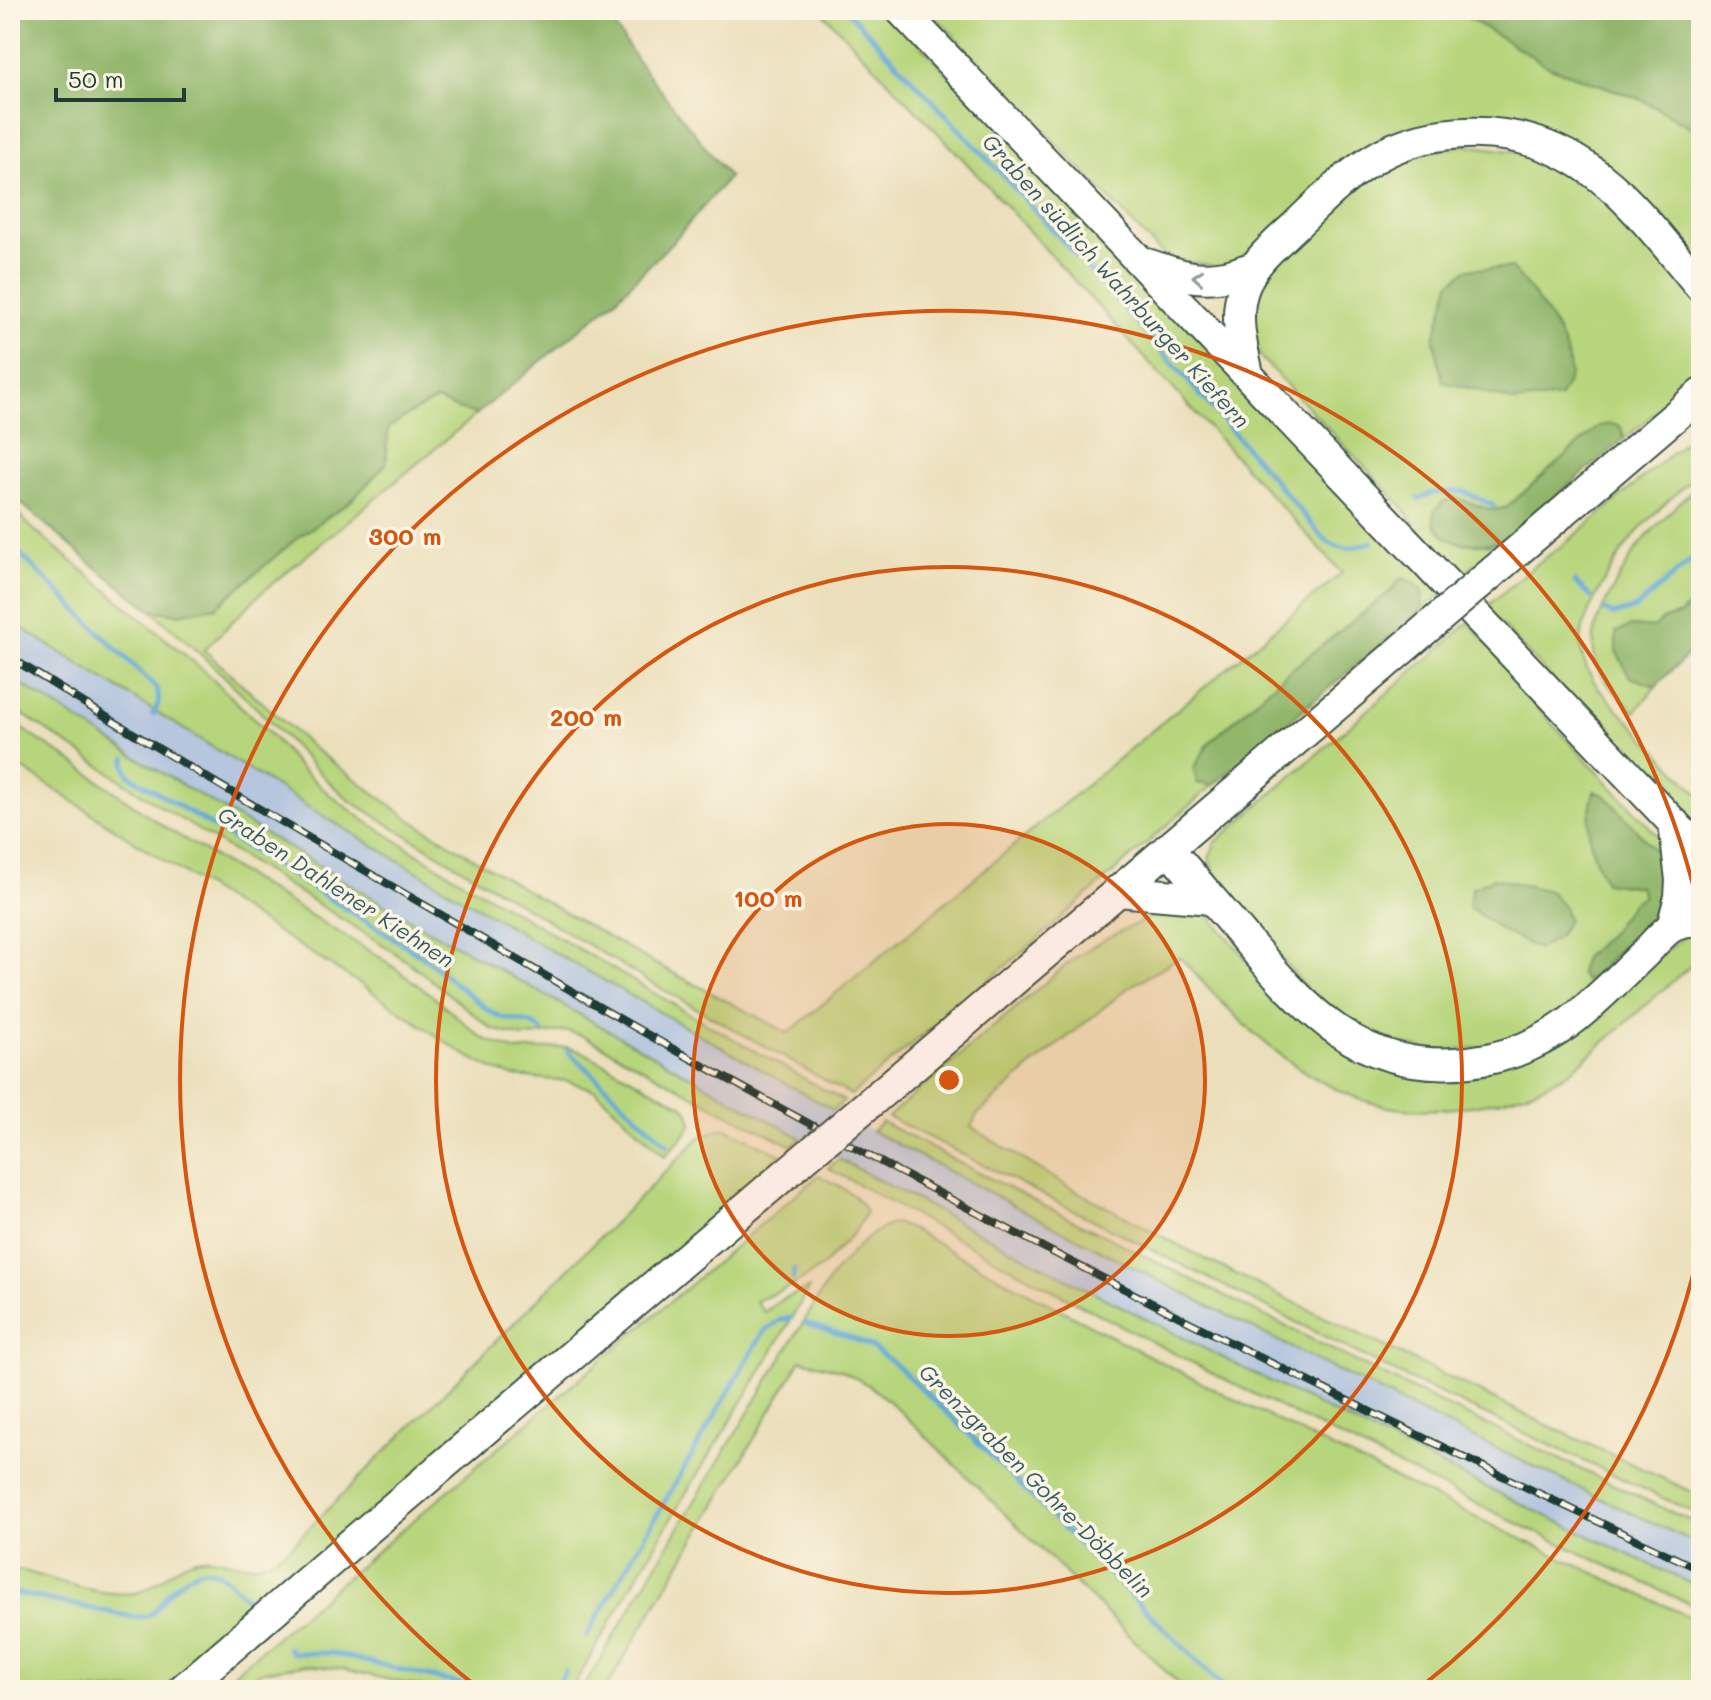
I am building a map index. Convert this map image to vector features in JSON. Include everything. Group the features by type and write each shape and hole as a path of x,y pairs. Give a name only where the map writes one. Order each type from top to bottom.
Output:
{"main road":[{"path":"901,10 1701,852"},
{"path":"1248,374 1239,314 1243,290 1254,267 1331,191 1354,173 1396,148 1453,134 1486,133 1515,137 1570,157 1597,174 1631,205 1701,287"},
{"path":"1142,263 1180,275 1204,278 1254,267"},
{"path":"182,1690 1701,394"},
{"path":"1168,848 1274,973 1327,1024 1371,1049 1401,1058 1433,1063 1466,1063 1511,1053 1566,1025 1686,924 1680,897 1674,823"},
{"path":"1117,891 1211,899"}],"shaded area":[{"path":"10,621 320,814 799,1092 1066,1234 1328,1366 1576,1488 1701,1545 1701,1588 1562,1525 1045,1269 801,1138 400,914 152,767 10,677"}],"green space":[{"path":"10,10 604,10 642,67 729,177 678,236 614,301 477,414 437,400 416,410 388,428 386,464 351,501 297,538 216,607 178,614 151,610 93,565 10,491"},
{"path":"820,10 887,10 1442,593 1422,610 1423,601 1400,578 1391,591 1283,676 1208,744 1194,769 1197,783 1213,785 1033,943 851,1095 646,980 352,802 234,685 151,610 178,614 216,607 297,538 351,501 386,464 388,428 416,410 437,400 477,414 260,594 204,650 313,748 411,820 650,961 788,1033 1342,573 962,158"},
{"path":"926,10 1455,10 1550,67 1640,99 1701,133 1701,268 1644,201 1461,121 1251,254 1222,268 1171,259 1157,249 943,24"},
{"path":"1455,10 1701,10 1701,133 1640,99 1550,67"},
{"path":"1464,145 1534,154 1595,186 1668,265 1701,308 1701,374 1624,439 1623,433 1546,472 1506,508 1491,510 1456,498 1487,545 1505,539 1458,579 1437,556 1400,504 1263,360 1254,346 1251,299 1270,268 1368,177 1419,153"},
{"path":"1511,268 1540,303 1564,346 1570,373 1560,397 1513,402 1443,382 1434,339 1450,283 1467,269"},
{"path":"1611,424 1621,427 1624,439 1505,539 1484,544 1462,543 1447,538 1434,524 1434,511 1444,501 1456,498 1491,510 1506,508 1599,426"},
{"path":"1701,428 1701,471 1650,519 1620,555 1589,610 1581,648 1585,664 1598,688 1701,797 1701,835 1485,608"},
{"path":"1701,482 1701,592 1681,614 1653,628 1632,626 1630,677 1656,686 1635,712 1610,687 1599,669 1593,646 1597,624 1606,602 1637,549"},
{"path":"10,506 33,529 203,670 273,737 297,765 364,820 447,872 844,1101 833,1110 550,950 320,814 10,621"},
{"path":"1401,578 1413,582 1423,591 1422,610 1213,785 1197,783 1194,768 1208,744 1283,676 1391,591"},
{"path":"1701,592 1701,641 1656,686 1630,677 1616,651 1616,632 1632,626 1653,628 1664,619 1681,614"},
{"path":"1469,622 1529,699 1658,836 1667,850 1672,897 1655,925 1558,1017 1501,1045 1439,1052 1377,1039 1319,1003 1229,897 1217,879 1209,858 1215,843","holes":["1594,792 1655,910 1583,959 1610,933 1633,902 1644,896 1639,887 1606,882 1600,870 1589,827"]},
{"path":"10,677 152,767 400,914 801,1138 792,1146 584,1036 566,1031 523,1037 492,1029 382,944 166,810 10,706"},
{"path":"10,721 163,826 381,958 482,1038 516,1051 566,1047 583,1052 684,1106 692,1123 687,1132 665,1156 595,1090 567,1081 513,1076 462,1053 368,989 10,760"},
{"path":"1594,791 1605,795 1658,854 1661,887 1649,921 1586,982 1580,974 1583,959 1610,933 1633,902 1643,896 1639,887 1605,882 1599,870 1589,827"},
{"path":"1493,878 1550,891 1564,907 1568,920 1559,936 1538,949 1505,933 1469,907 1472,888"},
{"path":"1166,902 1200,910 1210,917 1296,1015 1457,1077 1668,949 1686,935 1701,929 1701,958 1586,1059 1549,1083 1501,1100 1463,1107 1413,1110 1353,1097 1297,1067 1271,1048 1223,1004 1180,957 1128,988 1033,1065 977,1115 971,1127 1067,1186 1207,1260 1701,1496 1701,1516 1407,1378 888,1117 1067,964 1107,938 1161,912"},
{"path":"882,1122 1413,1390 1701,1526 1701,1545 1387,1395 1077,1238 872,1131"},
{"path":"726,1128 781,1155 733,1196 735,1201 163,1690 10,1690 10,1571 20,1570 98,1591 129,1594 150,1587 193,1560 216,1558 250,1565 270,1559 290,1547 700,1137"},
{"path":"839,1159 1267,1380 1701,1588 1701,1609 1369,1452 1151,1342 828,1168"},
{"path":"819,1175 852,1195 866,1212 856,1230 822,1267 794,1285 756,1301 764,1312 781,1300 809,1288 571,1690 435,1690 342,1669 304,1665 263,1671 232,1690 214,1690"},
{"path":"895,1223 1303,1434 1701,1622 1701,1690 1185,1690 898,1409 870,1386 841,1370 801,1360 605,1690 582,1690 829,1280 850,1254 875,1232"}],"waterway":[{"name":"Graben südlich Wahrburger Kiefern","path":"846,10 1089,270 1323,538 1347,548 1372,542"},
{"name":"Graben südlich Wahrburger Kiefern","path":"1418,499 1432,493 1463,491 1494,506"},
{"name":"Graben Dahlener Kiehnen","path":"10,544 157,689 158,702 153,714"},
{"name":"Graben südlich Wahrburger Kiefern","path":"1605,610 1613,615 1636,608 1701,552"},
{"name":"Graben südlich Wahrburger Kiefern","path":"1575,582 1591,597"},
{"name":"Graben Dahlener Kiehnen","path":"126,758 129,775 421,955 488,1010 501,1017 531,1023 542,1031"},
{"name":"Graben Dahlener Kiehnen","path":"568,1051 668,1145"},
{"name":"Graben Dahlener Kiehnen","path":"793,1279 794,1269"},
{"name":"Grenzgraben Gohre-Döbbelin","path":"586,1637 764,1331 780,1320 791,1318"},
{"name":"Grenzgraben Gohre-Döbbelin","path":"805,1323 852,1338 872,1347 894,1363 1226,1690"},
{"name":"Grenzgraben Gohre-Döbbelin","path":"10,1592 142,1617 154,1611 185,1578 206,1569 226,1578 246,1598"},
{"name":"Grenzgraben Gohre-Döbbelin","path":"288,1648 293,1653 331,1653 486,1690"},
{"name":"Grenzgraben Gohre-Döbbelin","path":"556,1690 565,1671"}],"railway":[{"path":"10,657 327,848 787,1112 1175,1315 1701,1570"}]}
